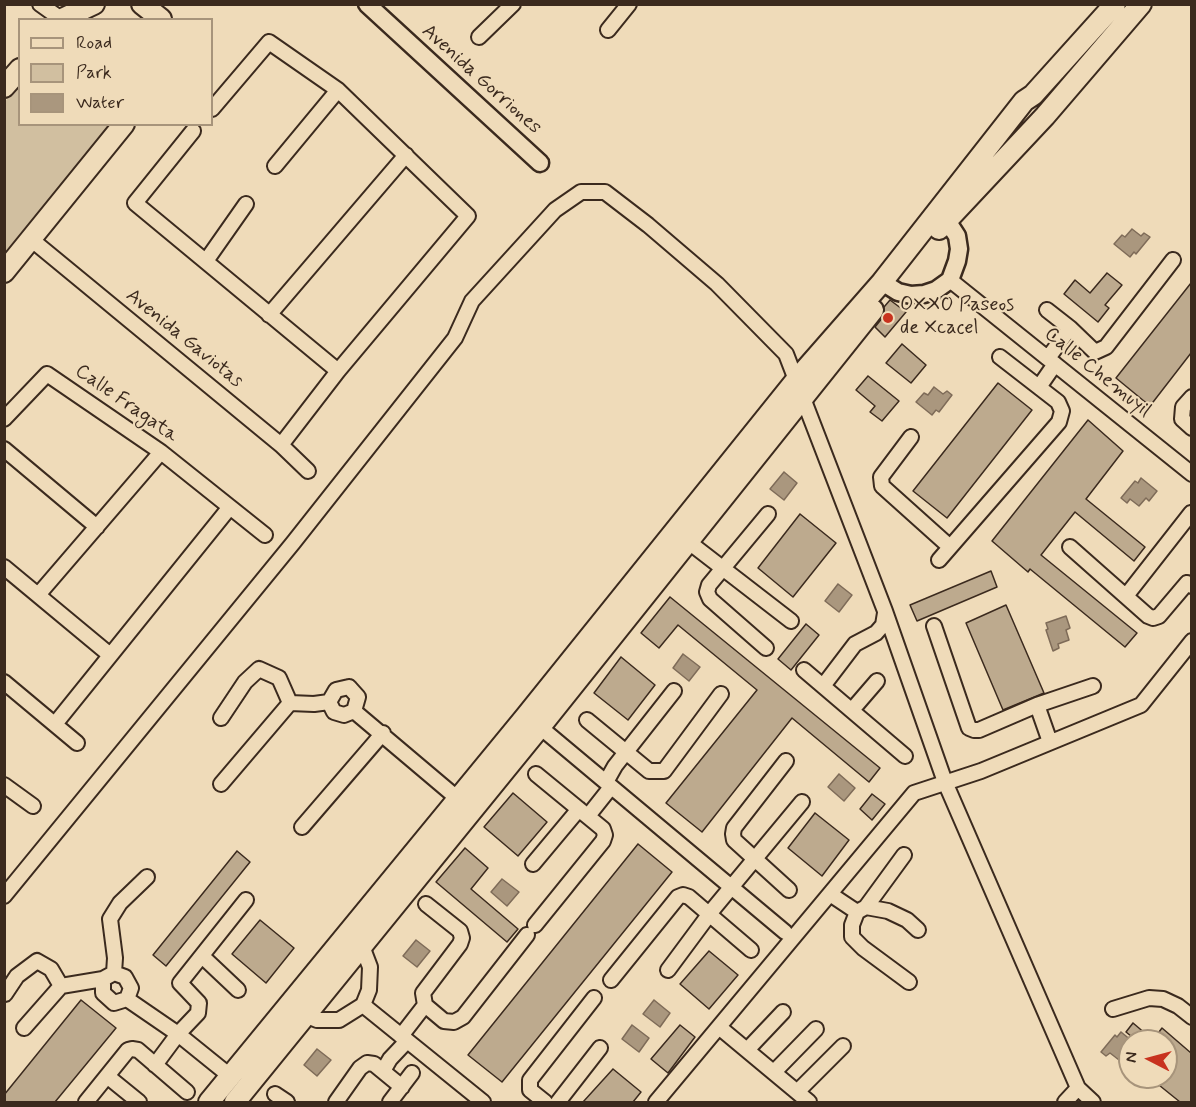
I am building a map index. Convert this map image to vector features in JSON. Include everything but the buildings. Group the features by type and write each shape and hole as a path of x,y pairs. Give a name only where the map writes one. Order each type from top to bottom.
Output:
{"main road":[{"path":"62,18 94,4"},
{"path":"142,4 160,18"},
{"path":"162,18 170,4"},
{"path":"235,1102 362,946 533,721 682,536 803,398 886,285 944,214 1024,101 1033,95 1115,4"},
{"path":"944,214 1045,116 1141,4"},
{"path":"4,87 18,71"},
{"path":"4,272 122,126"},
{"path":"682,536 797,379 886,285"},
{"path":"209,1102 457,798 533,721"}],"street":[{"path":"40,4 59,18"},
{"name":"Avenida Gorriones","path":"368,4 540,163"},
{"path":"479,37 513,4"},
{"path":"608,30 629,4"},
{"path":"213,108 269,42 338,90 468,216 338,371 281,445"},
{"path":"275,166 338,90"},
{"path":"192,126 135,202 338,371"},
{"path":"269,315 406,154"},
{"path":"4,896 278,561 455,338 472,301 555,210 581,192 605,192 717,284 786,354 885,611 945,782 1078,1088 1093,1102"},
{"path":"206,261 246,204"},
{"path":"886,285 911,295 924,294 936,290 950,280 959,249 957,236 944,214"},
{"name":"Avenida Gaviotas","path":"32,240 281,445 308,471"},
{"path":"1047,310 1095,352 1106,347 1173,260"},
{"name":"Calle Chemuyil","path":"950,280 1189,467"},
{"path":"1039,387 1070,328"},
{"path":"939,560 1059,422 1062,411 1058,402 1000,357"},
{"name":"Calle Fragata","path":"4,419 47,374 161,452 265,535"},
{"path":"1191,397 1183,407 1182,419 1191,428"},
{"path":"911,438 881,477 882,486 951,547"},
{"path":"4,449 97,527"},
{"path":"38,595 161,452"},
{"path":"55,724 230,507"},
{"path":"1126,596 1191,513"},
{"path":"766,648 710,598 707,592 709,585 768,514"},
{"path":"682,536 791,621"},
{"path":"1070,547 1153,618 1159,616 1190,582"},
{"path":"4,567 110,656"},
{"path":"823,686 855,644 876,633 883,626 885,611"},
{"path":"934,626 969,728 979,730 1037,705 1093,686"},
{"path":"656,1102 914,793 981,771 1141,705 1191,641"},
{"path":"221,718 245,682 259,669 279,678 290,703"},
{"path":"804,670 905,756"},
{"path":"852,710 877,681"},
{"path":"4,682 77,743"},
{"path":"349,687 358,697 354,711 344,716 334,712 329,702 336,690 349,687"},
{"path":"533,864 609,784 615,766 674,691"},
{"path":"587,720 648,771 664,771 722,694"},
{"path":"290,703 329,702"},
{"path":"221,784 290,703"},
{"path":"1037,705 1050,742"},
{"path":"354,711 457,798"},
{"path":"533,721 785,932"},
{"path":"302,827 383,734"},
{"path":"786,761 734,828 734,840 789,890"},
{"path":"426,904 460,931 462,938 460,944 423,993 425,1005 444,1021 453,1022 463,1017 603,841 603,829 536,774"},
{"path":"6,788 33,806"},
{"path":"668,970 709,915 802,802"},
{"path":"904,855 852,925 852,937 863,948 909,982"},
{"path":"127,999 114,1003 103,993 115,958 110,919 120,903 147,877"},
{"path":"830,894 862,910 888,911 907,920 918,930"},
{"path":"611,980 678,897 683,895 689,897 752,950"},
{"path":"155,1065 178,1034 198,1013 199,1003 180,983 246,900"},
{"path":"288,1004 305,1016 317,1020 339,1020 363,1005 369,990 370,967 362,946 348,931"},
{"path":"202,956 238,990"},
{"path":"5,994 17,976 37,961 51,969 61,986"},
{"path":"24,1028 61,986 109,976 125,977 131,988 127,999"},
{"path":"545,1102 530,1090 530,1080 594,998"},
{"path":"1113,1009 1149,998 1163,999 1178,1006 1191,1017"},
{"path":"127,999 178,1034 230,1076"},
{"path":"363,1005 483,1102"},
{"path":"386,1065 425,1005"},
{"path":"747,1050 783,1012"},
{"path":"719,1027 809,1102"},
{"path":"774,1072 816,1029"},
{"path":"797,1092 843,1046"},
{"path":"558,1102 600,1048"},
{"path":"86,1102 128,1050 132,1049 138,1050 187,1092"},
{"path":"336,1102 360,1068 367,1064 386,1065 402,1087"},
{"path":"390,1102 412,1073"},
{"path":"107,1076 139,1102"},
{"path":"1065,1102 1078,1088"},
{"path":"275,1094 287,1102"}],"green space":[{"path":"18,84 18,126 112,126 5,256 5,102"}],"water":[{"path":"1132,229 1141,236 1144,233 1150,237 1136,254 1134,252 1130,257 1114,244"},
{"path":"934,387 943,394 947,391 952,395 939,412 936,410 932,415 916,402 924,393 928,395"},
{"path":"784,472 797,483 784,500 770,489"},
{"path":"1141,478 1157,491 1149,501 1146,498 1139,506 1130,499 1127,503 1121,498 1135,481 1138,483"},
{"path":"838,584 852,595 839,612 825,601"},
{"path":"1066,616 1070,628 1066,630 1069,640 1058,644 1059,648 1053,651 1046,623"},
{"path":"683,654 700,667 689,681 673,668"},
{"path":"839,774 855,788 844,801 828,787"},
{"path":"502,879 519,892 507,906 491,892"},
{"path":"416,940 430,951 417,967 403,956"},
{"path":"654,1000 670,1013 660,1027 643,1014"},
{"path":"632,1025 649,1038 639,1052 622,1039"},
{"path":"1115,1035 1118,1059 1110,1053 1106,1056 1101,1052"},
{"path":"317,1049 331,1060 317,1076 304,1065"}],"place":[{"name":"OXXO Paseos de Xcacel","path":"888,318"}]}
